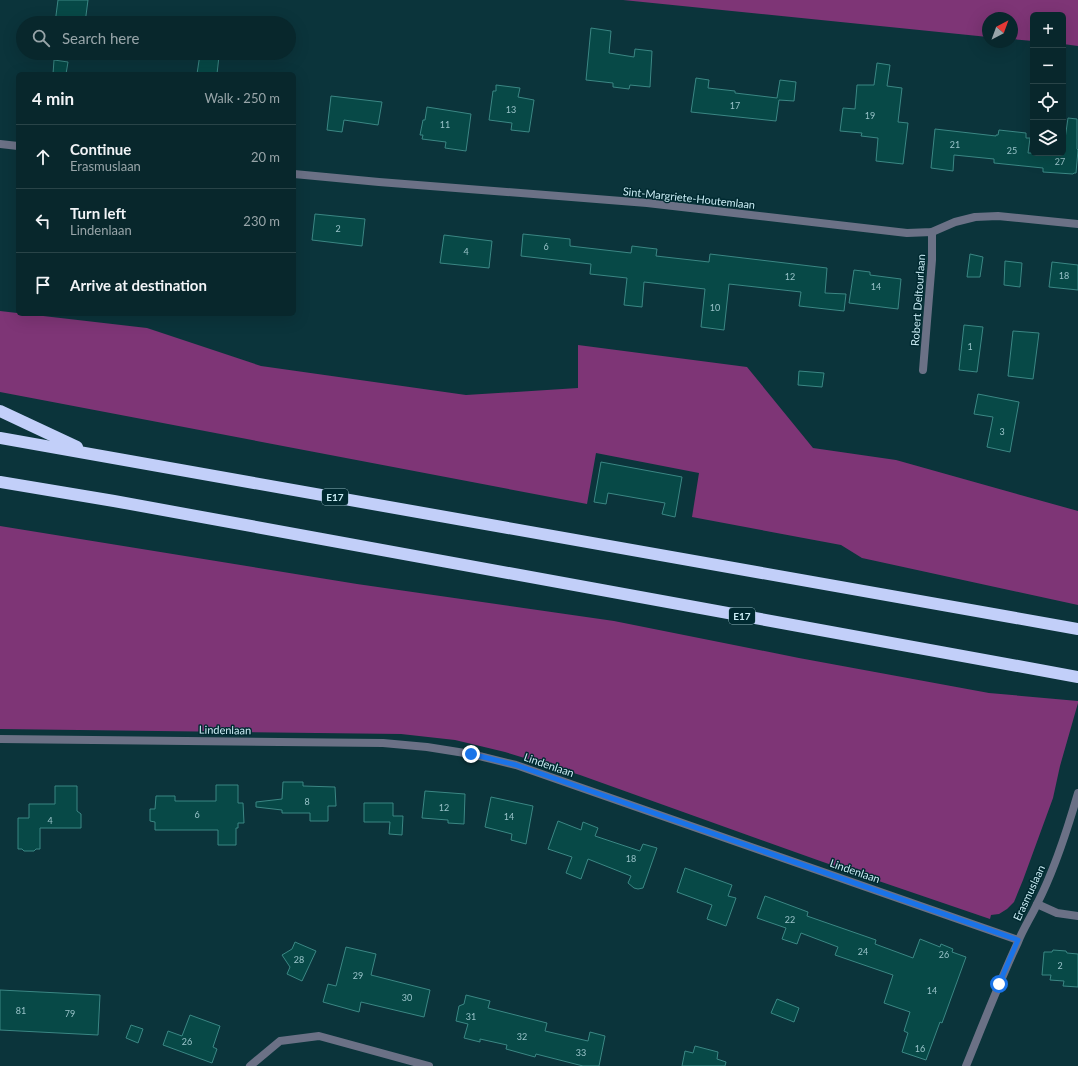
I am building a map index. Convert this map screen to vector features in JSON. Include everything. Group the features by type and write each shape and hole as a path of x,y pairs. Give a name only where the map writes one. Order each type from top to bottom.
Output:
{"highway":[{"path":"0,411 91,453"},
{"name":"E17","path":"0,438 1078,629"},
{"name":"E17","path":"0,482 114,501 1078,677"}],"street":[{"path":"0,144 16,146"},
{"name":"Sint-Margriete-Houtemlaan","path":"296,174 647,203 907,233 932,232 955,222 975,217 998,216 1078,224"},
{"name":"Robert Deltourlaan","path":"923,370 932,260 932,232"},
{"name":"Lindenlaan","path":"0,739 383,743 427,747 471,754 531,770 1018,940"},
{"name":"Erasmuslaan","path":"966,1066 1018,940 1037,904 1066,833 1078,793"},
{"path":"1037,904 1057,913 1078,916"},
{"path":"250,1066 280,1041 319,1036 429,1066"}],"shaded area":[{"path":"623,0 1078,0 1078,46 1066,44 1066,12 1030,12 1030,41 1018,40 1018,12 982,12 982,36"},
{"path":"0,311 16,313 16,316 43,316 147,328 261,366 466,395 578,388 578,345 747,367 813,448 896,460 1078,511 1078,605 862,558 841,545 692,517 699,473 596,453 587,504 0,392"},
{"path":"0,526 357,584 614,621 799,658 989,693 1078,701 1078,703 1060,766 1053,798 1023,880 1014,902 999,914 991,915 990,919 823,862 580,775 505,752 455,740 401,734 0,729"}],"building":[{"path":"58,0 88,0 86,16 56,16"},
{"path":"591,28 611,31 609,53 634,57 635,49 652,51 650,87 630,85 629,89 613,87 613,83 586,80"},
{"path":"54,60 68,62 66,72 53,72"},
{"path":"199,60 219,60 217,72 197,72"},
{"path":"877,63 890,65 887,86 902,88 898,122 908,123 903,164 876,161 878,138 861,136 862,133 840,131 843,108 855,109 857,85 874,85"},
{"path":"696,78 709,80 708,88 777,98 780,80 796,82 794,101 779,100 776,121 691,112"},
{"path":"496,85 520,88 518,97 534,100 529,132 511,130 512,123 489,120 493,91 496,91"},
{"path":"331,96 382,102 378,125 344,120 342,132 327,130"},
{"path":"427,107 471,114 466,151 445,148 446,142 422,139 423,135 420,135 423,120 425,120"},
{"path":"1068,118 1077,119 1078,150 1076,173 1073,174 1043,172 1043,168 994,163 994,159 954,155 953,171 931,168 935,129 996,136 998,135 999,130 1026,133 1026,138 1030,138 1028,153 1030,153 1030,156 1066,156 1066,132"},
{"path":"315,214 365,219 362,246 312,240"},
{"path":"523,234 570,239 570,246 631,253 632,246 657,249 656,256 709,262 710,254 827,268 825,293 846,294 844,311 799,306 801,292 729,284 724,330 701,327 705,289 644,282 642,307 624,305 627,278 590,274 591,264 521,256"},
{"path":"444,235 492,241 489,268 440,263"},
{"path":"970,254 983,257 980,277 967,277"},
{"path":"1005,261 1022,263 1020,287 1004,285"},
{"path":"1052,262 1078,265 1078,290 1049,287"},
{"path":"854,270 870,272 870,275 901,279 898,309 849,303"},
{"path":"964,325 983,327 977,372 959,370"},
{"path":"1013,331 1039,333 1033,379 1008,376"},
{"path":"799,371 824,373 822,387 798,385"},
{"path":"978,394 1019,402 1010,452 987,447 993,417 974,414"},
{"path":"601,462 682,477 675,517 662,514 665,503 608,493 606,504 594,502"},
{"path":"283,782 303,782 303,786 335,787 336,806 328,806 328,821 310,821 310,813 282,813 282,810 256,807 256,802 282,799"},
{"path":"216,785 238,785 238,803 243,803 244,823 238,823 238,828 236,828 236,845 218,845 218,830 155,830 155,822 150,821 150,809 155,809 156,796 175,796 175,801 216,801"},
{"path":"55,786 77,786 77,811 81,814 81,828 40,828 40,849 36,849 34,851 24,851 22,849 18,849 18,818 29,818 29,804 55,804"},
{"path":"425,791 465,794 464,824 448,823 448,820 422,818"},
{"path":"491,797 533,806 526,844 511,840 512,834 485,827"},
{"path":"364,803 393,803 393,816 403,816 402,835 389,834 390,822 364,822"},
{"path":"558,821 581,830 583,822 598,828 595,836 640,851 643,844 657,848 643,888 634,888 628,883 631,876 588,859 581,879 566,873 572,857 548,849"},
{"path":"685,868 732,885 728,896 736,898 726,926 707,919 712,905 677,892"},
{"path":"765,896 808,912 807,916 876,940 875,944 913,958 920,939 940,947 941,944 953,949 952,952 966,957 942,1023 940,1022 926,1060 902,1052 908,1033 904,1031 910,1012 884,1003 893,975 835,955 838,947 801,933 797,944 782,939 786,928 757,918"},
{"path":"295,942 316,951 302,981 287,974 290,967 282,955 292,949"},
{"path":"346,947 376,954 371,975 430,990 424,1017 361,1002 359,1012 323,1002 328,984 336,986"},
{"path":"1053,950 1078,954 1078,987 1063,986 1064,981 1050,980 1051,975 1042,975 1044,952 1052,952"},
{"path":"0,990 100,995 98,1035 0,1030"},
{"path":"466,995 490,1001 488,1008 547,1023 545,1031 588,1041 590,1032 605,1036 599,1066 583,1066 536,1054 535,1057 506,1049 507,1045 480,1039 480,1042 464,1038 468,1024 456,1021 459,1006 464,1004"},
{"path":"777,999 799,1008 794,1022 771,1013"},
{"path":"190,1015 220,1026 213,1047 217,1049 212,1063 163,1045 168,1031 182,1036"},
{"path":"131,1025 143,1029 138,1043 126,1038"},
{"path":"695,1046 718,1052 717,1059 726,1062 725,1066 682,1066 685,1051 693,1053"}],"route":[{"path":"471,754 516,765 655,812 1018,940 999,984"}]}
